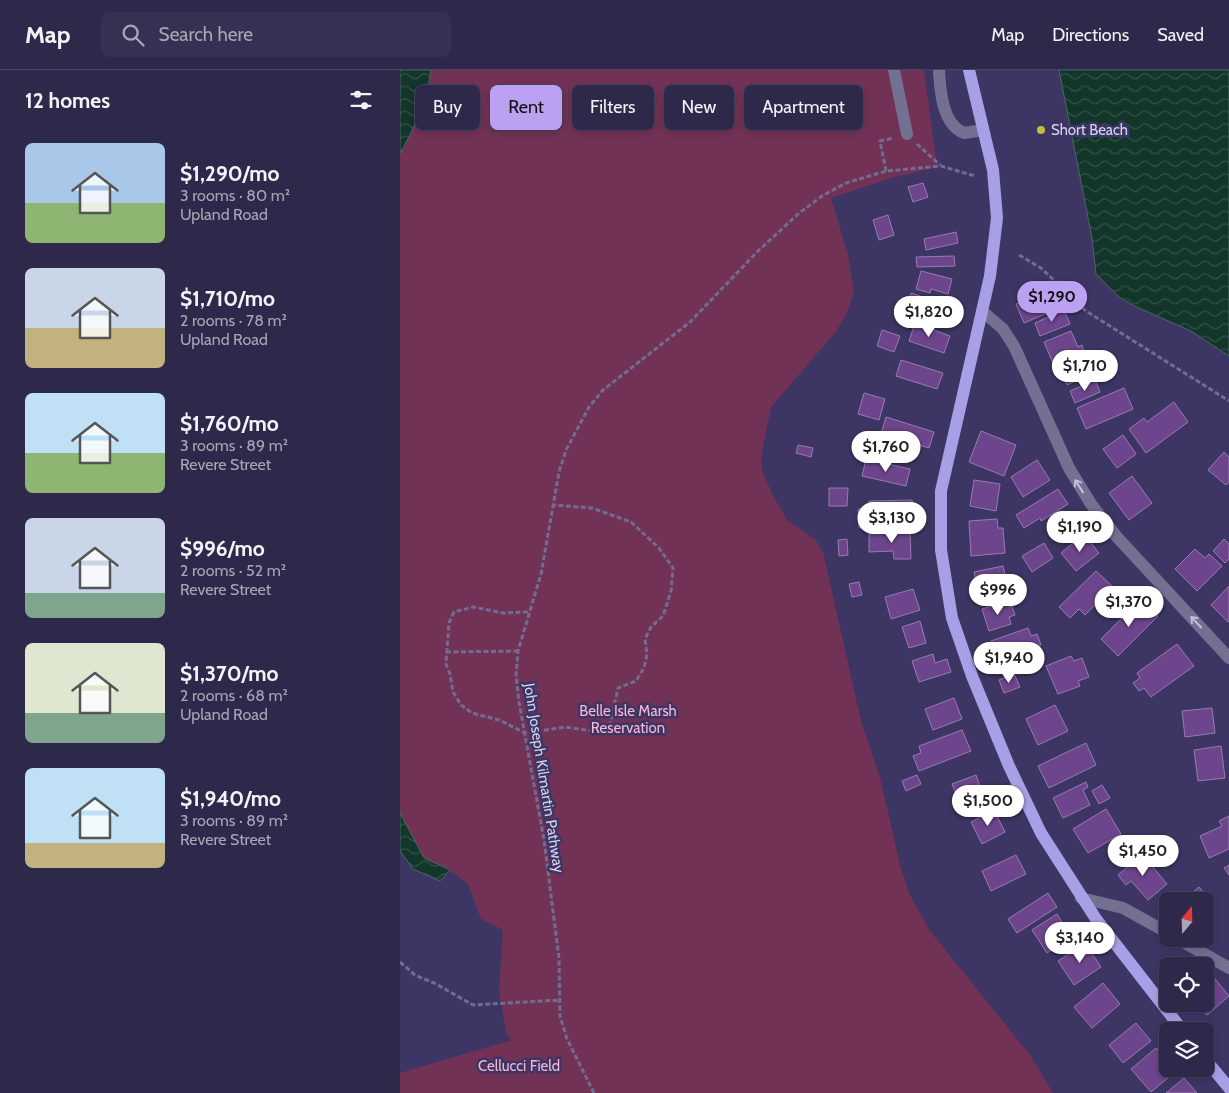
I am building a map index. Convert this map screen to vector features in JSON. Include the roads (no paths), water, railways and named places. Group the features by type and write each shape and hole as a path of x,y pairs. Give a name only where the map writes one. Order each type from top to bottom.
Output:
{"main road":[{"path":"969,70 994,179 997,209 993,256 941,490 940,538 945,582 952,618 964,656 1009,766 1041,833 1081,898 1127,962 1176,1022"},
{"path":"1214,1069 1229,1088"}],"street":[{"path":"894,70 907,134"},
{"path":"939,70 941,91 950,124 964,133 983,130"},
{"path":"982,311 999,326 1014,346 1069,468 1091,504 1117,537 1229,658"},
{"path":"1081,898 1123,908 1159,928"},
{"path":"1194,948 1229,968"}],"water":[{"path":"400,70 431,70 427,85 415,85 415,122 400,154"},
{"path":"1059,70 1229,70 1229,356 1191,331 1130,304 1118,296 1096,274 1092,238"},
{"path":"400,813 424,858 450,870 440,881 413,869 400,851"}],"place":[{"name":"Short Beach","path":"1041,130"}],"park label":[{"name":"Belle Isle Marsh Reservation","path":"628,720"},
{"name":"Cellucci Field","path":"519,1066"}]}
